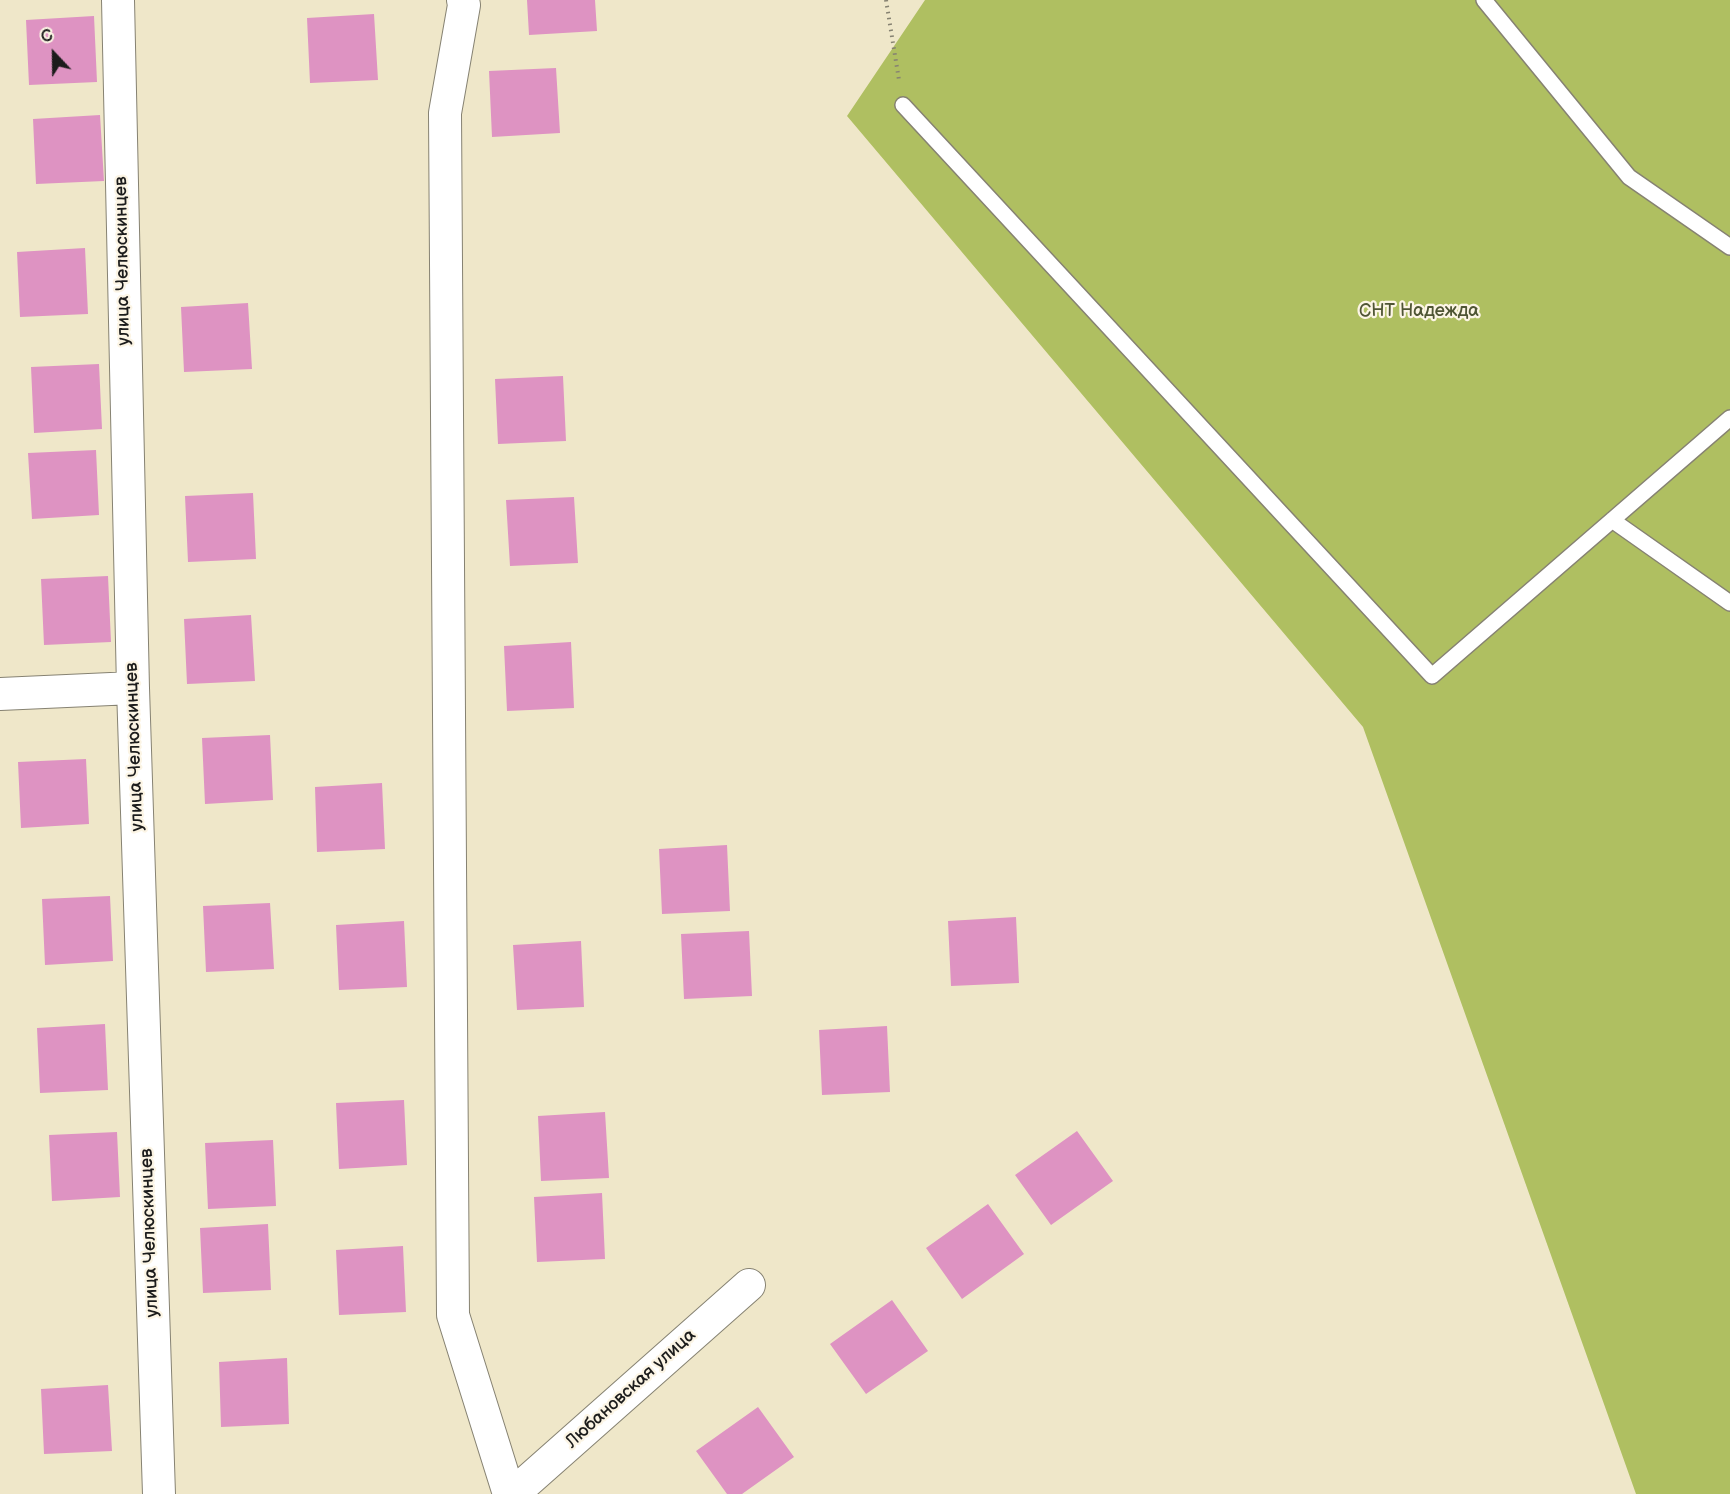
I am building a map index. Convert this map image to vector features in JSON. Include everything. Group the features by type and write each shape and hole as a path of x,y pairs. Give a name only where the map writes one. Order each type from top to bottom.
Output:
{"street":[{"name":"улица Челюскинцев","path":"118,0 133,688 159,1494"},
{"path":"463,0 445,114 453,1315 509,1494"},
{"path":"0,694 133,688"},
{"name":"Любановская улица","path":"513,1494 749,1285"}],"lane":[{"path":"1484,0 1629,177 1730,247"},
{"path":"903,105 1432,676 1730,418"},
{"path":"1612,520 1730,603"}],"path":[{"path":"886,0 903,105"}],"green space":[{"name":"СНТ Надежда","path":"925,0 1730,0 1730,1494 1636,1494 1363,727 847,116"}],"building":[{"path":"527,0 595,0 597,31 529,35"},
{"path":"374,14 378,80 310,83 307,18"},
{"path":"94,16 97,82 29,85 26,20"},
{"path":"556,68 560,133 492,137 489,71"},
{"path":"100,115 104,181 36,184 33,119"},
{"path":"85,248 88,314 20,317 17,252"},
{"path":"248,303 252,369 184,372 181,307"},
{"path":"99,364 102,429 34,433 31,367"},
{"path":"563,376 566,441 498,444 495,379"},
{"path":"96,450 99,515 32,519 28,453"},
{"path":"253,493 256,559 188,562 185,496"},
{"path":"574,497 578,563 510,566 506,500"},
{"path":"108,576 111,642 44,645 41,579"},
{"path":"251,615 255,681 187,684 184,619"},
{"path":"571,642 574,708 507,711 504,646"},
{"path":"270,735 273,800 205,804 202,738"},
{"path":"86,759 89,824 21,828 18,762"},
{"path":"382,783 385,849 317,852 315,787"},
{"path":"727,845 730,911 662,914 659,849"},
{"path":"110,896 113,961 45,965 42,899"},
{"path":"270,903 274,969 206,972 203,906"},
{"path":"1016,917 1019,983 951,986 948,921"},
{"path":"404,921 407,987 339,990 336,925"},
{"path":"749,931 752,996 684,999 681,934"},
{"path":"581,941 584,1007 517,1010 513,945"},
{"path":"105,1024 108,1090 40,1093 37,1028"},
{"path":"887,1026 890,1092 822,1095 819,1030"},
{"path":"404,1100 407,1165 339,1169 336,1103"},
{"path":"605,1112 609,1178 541,1181 538,1116"},
{"path":"1077,1131 1113,1181 1051,1225 1015,1175"},
{"path":"117,1132 120,1197 52,1201 49,1135"},
{"path":"273,1140 276,1206 208,1209 205,1143"},
{"path":"602,1193 605,1259 537,1262 534,1197"},
{"path":"988,1204 1024,1254 962,1299 926,1248"},
{"path":"268,1224 271,1290 203,1293 200,1228"},
{"path":"403,1246 406,1312 339,1315 336,1250"},
{"path":"892,1300 928,1351 866,1394 830,1344"},
{"path":"287,1358 289,1424 221,1427 219,1362"},
{"path":"108,1385 112,1451 44,1454 41,1389"},
{"path":"758,1407 794,1457 742,1494 727,1494 696,1451"}]}
